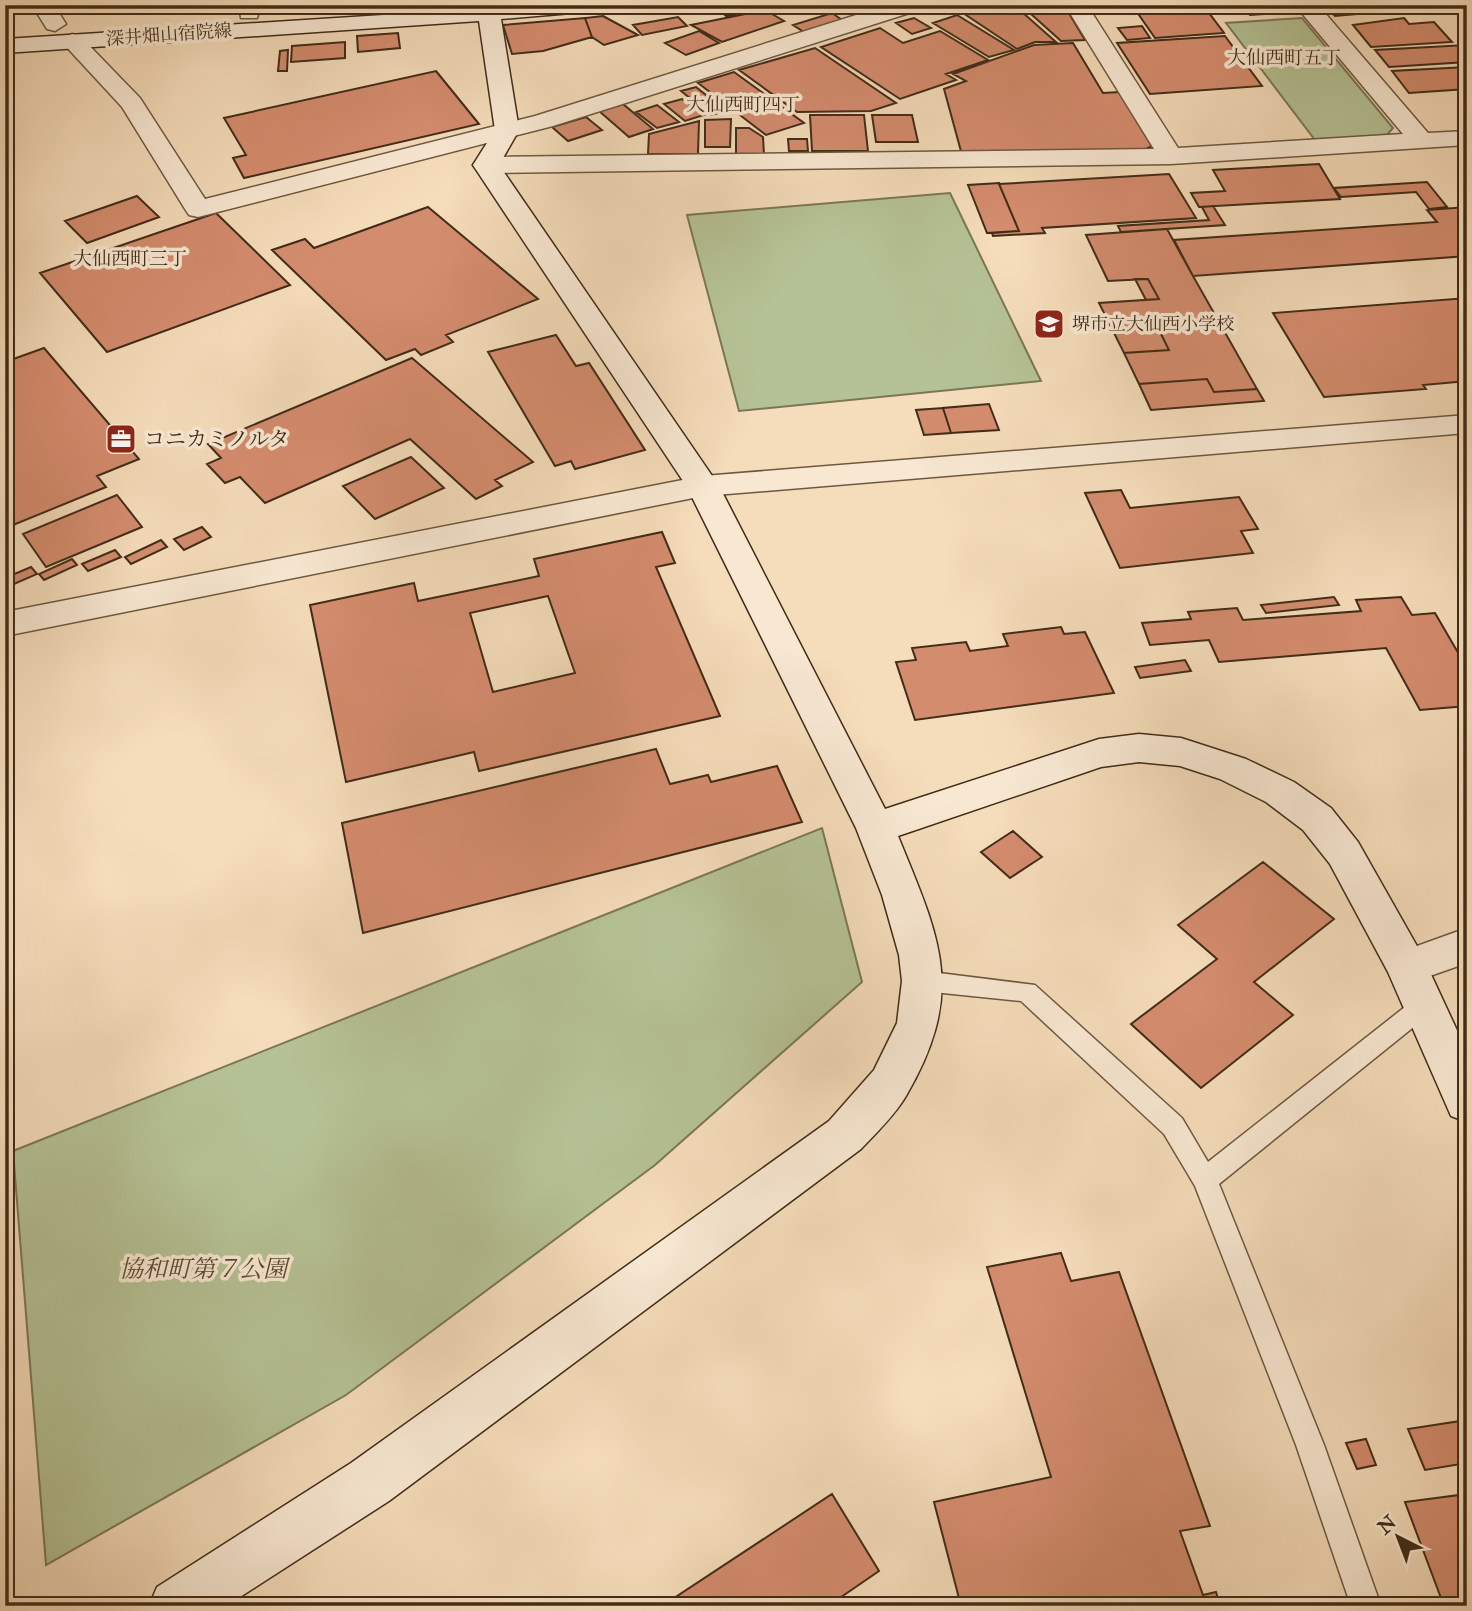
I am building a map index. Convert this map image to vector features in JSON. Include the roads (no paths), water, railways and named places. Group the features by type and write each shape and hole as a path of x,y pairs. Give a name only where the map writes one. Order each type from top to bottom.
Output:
{"street":[{"name":"深井畑山宿院線","path":"5,27 249,9 378,5"},
{"name":"深井畑山宿院線","path":"5,46 57,24 583,5"},
{"path":"57,24 132,103 198,209 507,130 911,5"},
{"path":"1076,5 1171,156"},
{"path":"1306,5 1423,142"},
{"path":"486,165 507,130 489,10"},
{"path":"486,165 1171,156 1467,138"},
{"path":"176,1606 370,1482 845,1135 890,1084 918,1023 923,981 920,955 902,895 875,828 703,486 486,165"},
{"path":"5,625 703,486 1467,424"},
{"path":"875,828 1099,753 1139,748 1181,752 1233,769 1280,792 1317,820 1344,853 1407,967 1467,1102"},
{"path":"1407,967 1467,945"}],"lane":[{"path":"923,981 1027,992 1173,1126 1205,1180 1310,1444 1366,1606"},
{"path":"1205,1180 1423,1006"}],"place":[{"name":"堺市立大仙西小学校","path":"1049,324"},
{"name":"コニカミノルタ","path":"121,439"}],"district":[{"name":"大仙西町五丁","path":"1284,58"},
{"name":"大仙西町四丁","path":"743,105"},
{"name":"大仙西町三丁","path":"130,259"}],"park label":[{"name":"協和町第７公園","path":"203,1269"}]}
